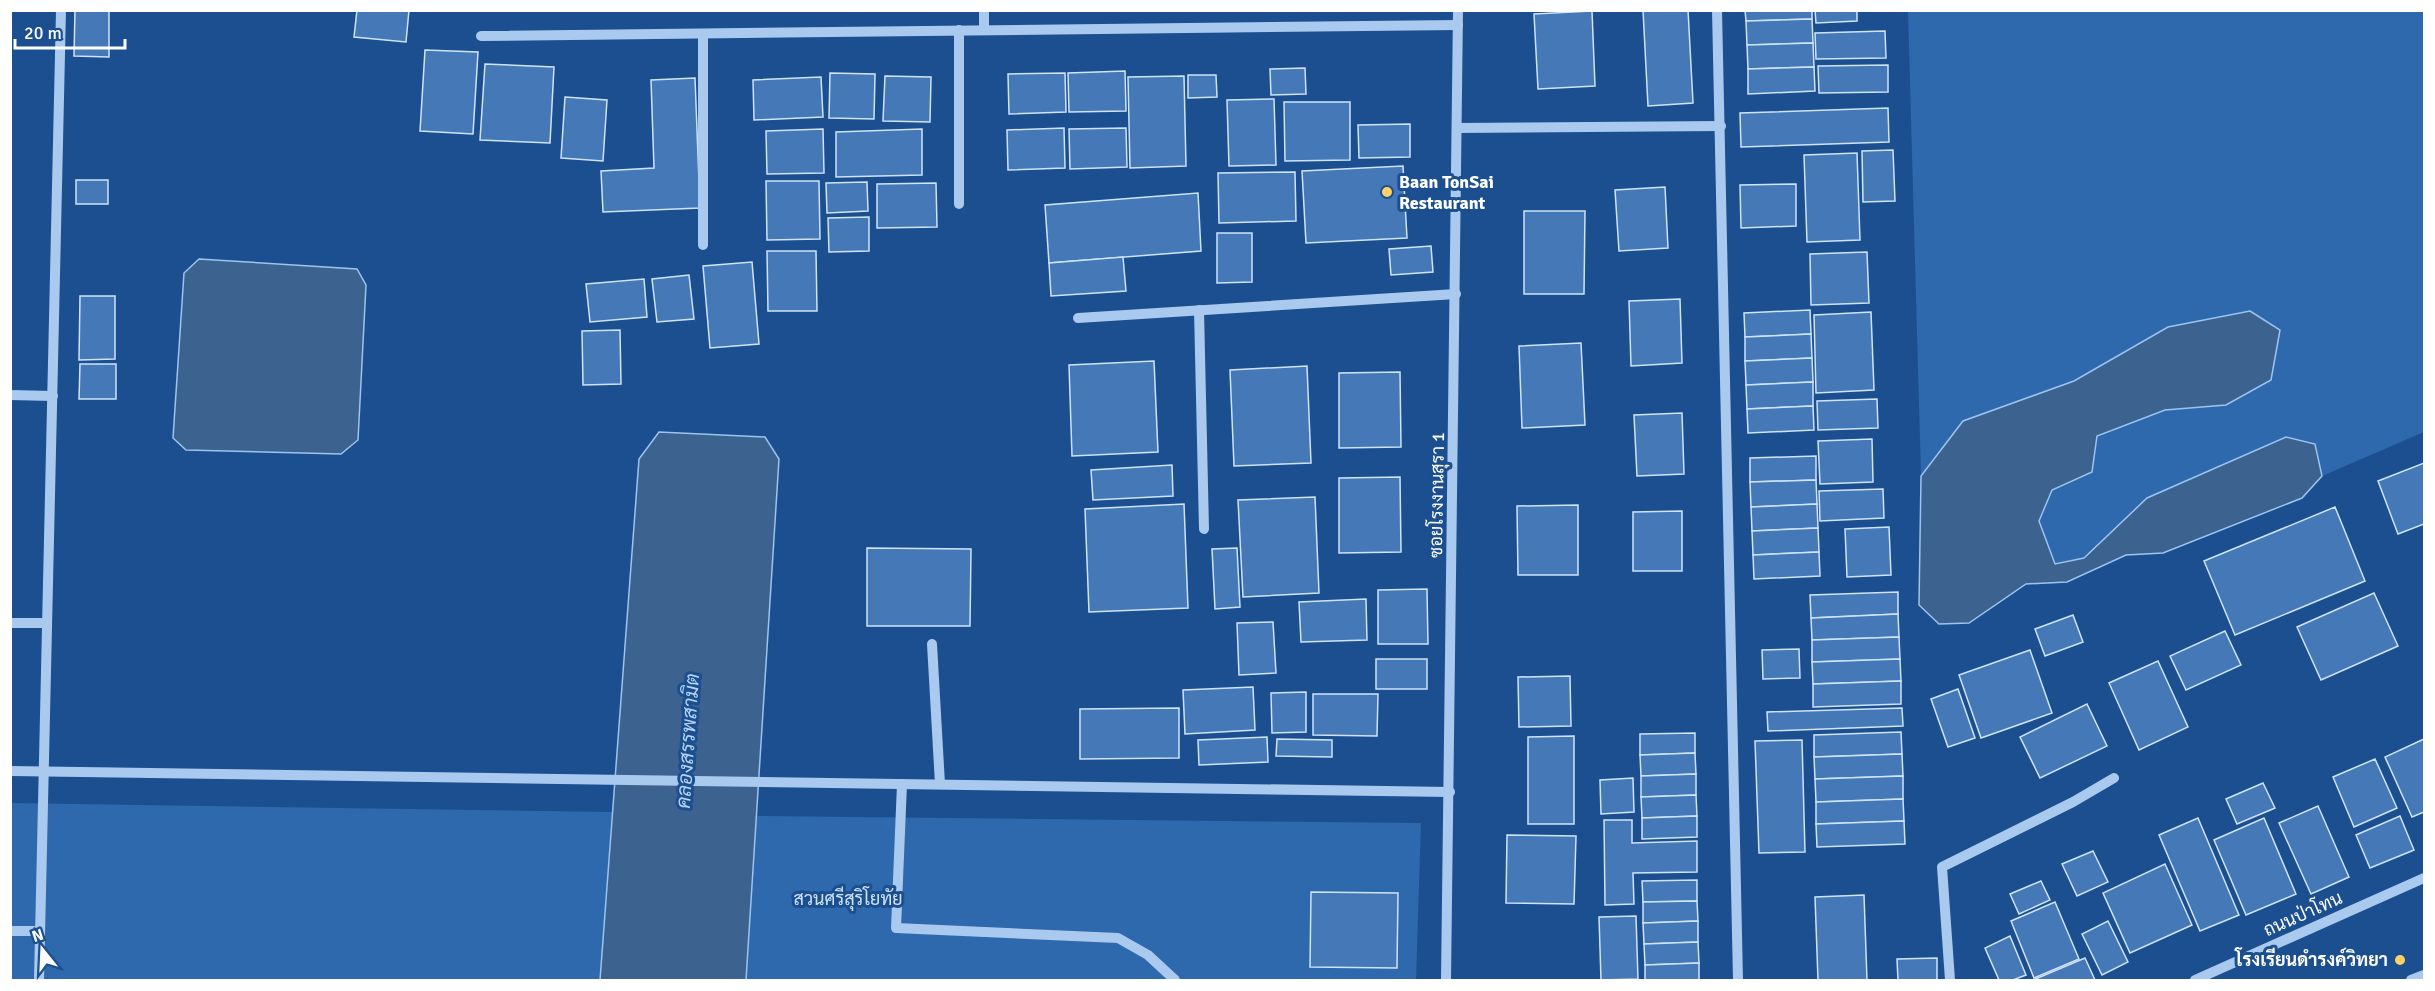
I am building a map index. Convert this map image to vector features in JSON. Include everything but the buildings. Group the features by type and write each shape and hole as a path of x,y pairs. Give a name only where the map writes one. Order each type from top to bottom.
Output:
{"street":[{"path":"39,981 61,10"},
{"path":"984,10 984,30"},
{"name":"ซอยโรงงานสุรา 1","path":"1446,981 1458,10"},
{"path":"1717,10 1738,981"},
{"path":"481,36 1458,25"},
{"path":"959,30 959,204"},
{"path":"703,34 703,245"},
{"path":"1457,128 1721,126"},
{"path":"1078,318 1456,294"},
{"path":"1199,310 1204,529"},
{"path":"10,395 53,396"},
{"path":"10,623 47,623"},
{"path":"932,644 940,784"},
{"path":"10,771 1450,792"},
{"path":"1950,981 1942,867 2073,802 2114,778"},
{"path":"902,784 896,928 1118,938 1148,955 1175,981"},
{"name":"ถนนป่าโทน","path":"2195,981 2423,882"},
{"path":"10,930 40,931"},
{"path":"2411,981 2424,975"}],"green space":[{"path":"1908,11 2424,11 2424,432 2322,476 2315,444 2147,498 2084,558 2055,564 2039,521 2052,490 2092,472 2097,436 2165,410 2226,405 2168,327 2074,381 1963,421 1921,476"},
{"path":"11,803 612,812 600,980 11,980"},
{"name":"สวนศรีสุริโยทัย","path":"756,816 1421,823 1416,980 746,980"}],"water":[{"path":"199,259 357,269 366,285 358,440 341,454 186,450 173,438 184,273"},
{"path":"2250,311 2280,330 2271,380 2226,405 2165,410 2097,436 2092,472 2052,490 2039,521 2055,564 2084,558 2147,498 2286,437 2315,444 2322,476 2302,498 2163,553 2126,555 2067,582 2026,584 1969,623 1939,624 1919,605 1921,476 1963,421 2074,381 2168,327"},
{"name":"คลองสรรพสามิต","path":"659,432 765,437 779,459 746,980 600,980 639,459"}],"place":[{"name":"Baan TonSai Restaurant","path":"1387,192"},
{"name":"โรงเรียนดำรงค์วิทยา","path":"2400,960"}]}
